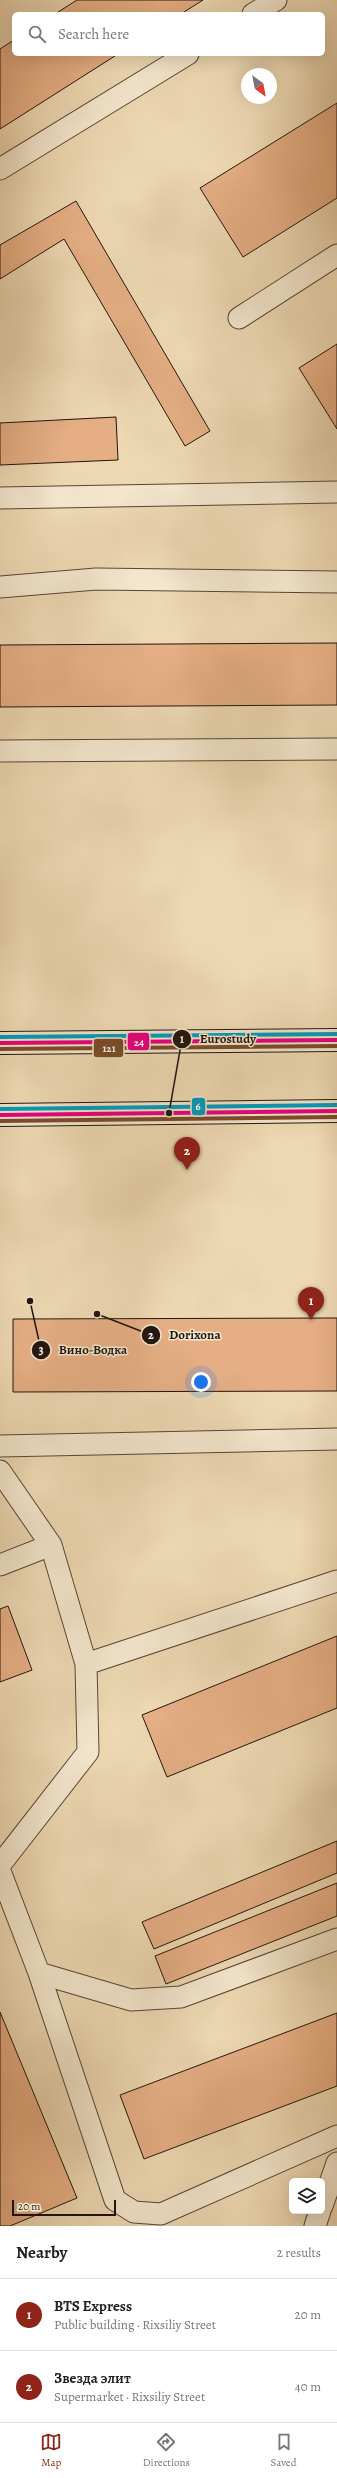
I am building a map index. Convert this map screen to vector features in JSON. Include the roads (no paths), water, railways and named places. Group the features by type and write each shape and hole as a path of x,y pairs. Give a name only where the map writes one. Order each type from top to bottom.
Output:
{"main road":[{"path":"0,1043 337,1040"},
{"path":"0,1115 337,1111"}],"lane":[{"path":"256,12 276,0"},
{"path":"0,169 185,56"},
{"path":"239,318 337,255"},
{"path":"0,498 337,492"},
{"path":"0,587 96,579 337,582"},
{"path":"0,751 337,749"},
{"path":"0,1446 337,1439"},
{"path":"0,1470 51,1545 86,1664 88,1752 0,1865"},
{"path":"0,1565 51,1545"},
{"path":"86,1664 337,1582"},
{"path":"0,1871 39,1973 115,2200 134,2212 160,2220 337,2136"},
{"path":"39,1973 131,2000 181,1997 337,1939"},
{"path":"325,2197 337,2163"},
{"path":"315,2226 319,2214"}],"place":[{"name":"Eurostudy","path":"169,1113"},
{"name":"Звезда элит","path":"187,1170"},
{"name":"Вино-Водка","path":"30,1301"},
{"name":"Dorixona","path":"97,1314"},
{"name":"BTS Express","path":"311,1320"}]}
